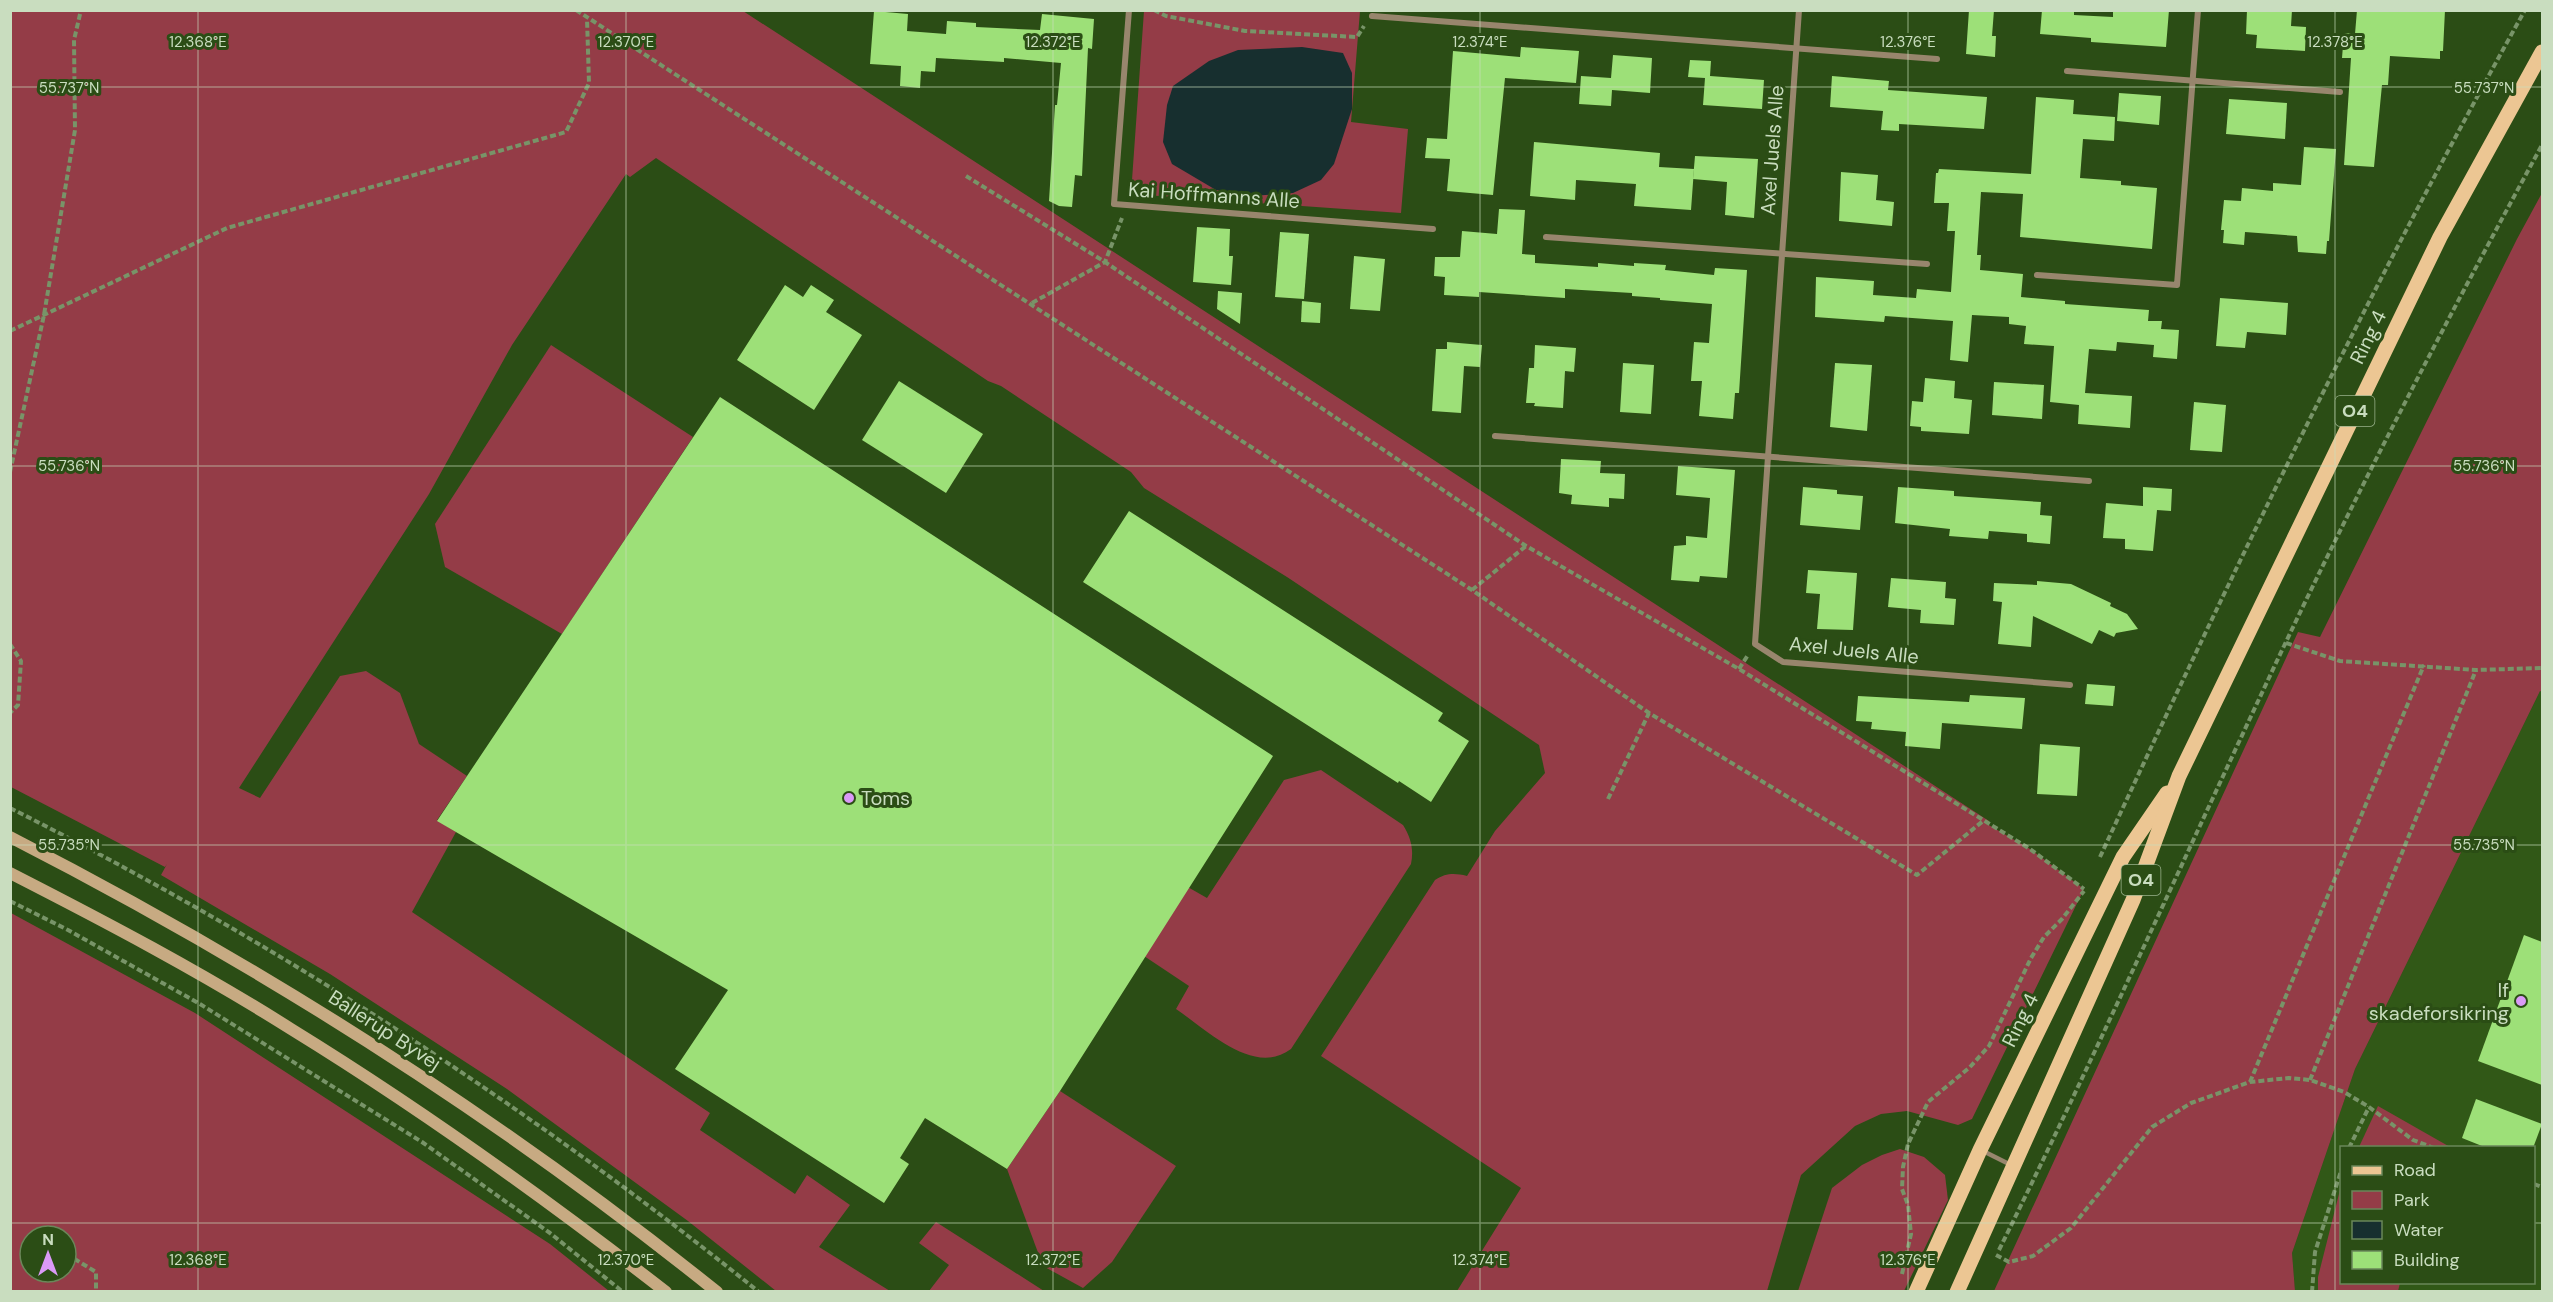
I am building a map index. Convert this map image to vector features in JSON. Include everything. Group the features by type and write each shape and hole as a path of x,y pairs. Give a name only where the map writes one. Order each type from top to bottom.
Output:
{"main road":[{"name":"Ring 4","path":"1957,1292 2133,900 2179,776 2440,237 2542,52"},
{"name":"Ring 4","path":"1916,1292 1980,1150 2123,856 2179,776"},
{"name":"Ballerup Byvej","path":"10,837 142,906 402,1063 573,1181 717,1292"},
{"path":"10,873 129,935 291,1029 471,1147 666,1292"}],"street":[{"name":"Kai Hoffmanns Alle","path":"1129,10 1114,204 1433,229"},
{"name":"Axel Juels Alle","path":"1800,10 1766,457 1755,645 1783,662 2070,685"},
{"path":"2037,274 2176,285 2198,10"},
{"path":"1372,16 1937,59"},
{"path":"2067,71 2340,92"},
{"path":"1546,237 1928,264"},
{"path":"1495,436 2089,481"}],"lane":[{"path":"1980,1150 2014,1167"}],"path":[{"path":"10,472 44,315 75,130 74,40 81,10"},
{"path":"576,10 1032,303 1472,590 1649,713 1917,875 1983,821"},
{"path":"1154,10 1166,16 1245,31 1357,37 1372,16"},
{"path":"2099,857 2227,586 2369,300 2441,161 2525,10"},
{"path":"10,331 227,228 566,132 589,83 587,18"},
{"path":"1992,1264 2073,1100 2286,643 2444,325 2542,145"},
{"path":"966,176 1105,262 1526,546 1738,669 2030,849 2084,890"},
{"path":"1032,303 1105,262 1117,230"},
{"path":"1472,590 1526,546"},
{"path":"2286,643 2340,661 2476,670 2542,668"},
{"path":"10,644 21,661 18,705 10,713"},
{"path":"1738,669 1748,655"},
{"path":"2250,1082 2424,665"},
{"path":"2310,1080 2476,670"},
{"path":"1608,799 1649,713"},
{"path":"1900,1284 1911,1234 1908,1204 1902,1189 1903,1167 1908,1144 1928,1102 1970,1067 1989,1046 2031,958 2044,937 2062,919 2090,879"},
{"path":"10,901 68,930 200,1004 422,1142 550,1233 623,1292"},
{"path":"1996,1255 2009,1262 2032,1256 2071,1228 2152,1127 2191,1103 2250,1082 2289,1078 2310,1080 2344,1092 2369,1107 2413,1140 2429,1146"},
{"path":"2350,1146 2369,1107"},
{"path":"2312,1292 2315,1252 2340,1174"},
{"path":"78,1261 96,1272 96,1292"}],"shaded area":[{"path":"2540,691 2542,692 2542,1291 2295,1291 2292,1253 2355,1069"}],"green space":[{"path":"10,11 743,11 1989,821 1987,824 2030,849 2084,889 1972,1119 1958,1125 1907,1111 1881,1114 1855,1126 1801,1175 1767,1291 1457,1291 1521,1188 1321,1056 1435,880 1450,874 1467,876 1495,831 1545,773 1539,745 1287,577 1144,488 1131,472 1001,386 988,381 656,158 630,177 626,174 512,345 429,494 239,788 260,798 340,676 366,671 400,693 419,744 467,776 437,820 456,832 412,912 710,1113 700,1130 795,1194 807,1175 850,1205 819,1247 890,1291 776,1291 688,1221 507,1089 330,974 161,875 167,864 165,867 11,787"},
{"path":"1144,11 1360,11 1351,122 1408,129 1401,213 1131,194"},
{"path":"2542,193 2542,692 2540,691 2355,1069 2292,1253 2295,1291 1994,1291 2298,632 2320,637"},
{"path":"551,345 693,437 562,634 445,567 435,524"},
{"path":"1321,770 1403,825 1411,844 1411,864 1291,1049 1277,1056 1262,1058 1231,1047 1176,1009 1189,986 1141,954 1186,886 1207,898 1284,780"},
{"path":"11,913 195,1013 550,1244 609,1291 11,1291"},
{"path":"1060,1091 1176,1166 1112,1262 1083,1288 1043,1266 1007,1169"},
{"path":"2378,1106 2448,1146 2359,1146"},
{"path":"1900,1149 1924,1157 1945,1175 1948,1200 1904,1291 1798,1291 1832,1188 1862,1165"},
{"path":"2340,1190 2340,1284 2400,1284 2398,1291 2318,1291 2318,1277"},
{"path":"936,1222 1044,1291 929,1291 949,1265 919,1243"}],"water":[{"path":"1302,47 1343,53 1352,73 1352,109 1334,164 1321,180 1293,193 1252,196 1216,190 1172,164 1163,142 1167,105 1173,86 1209,61 1238,50"}],"building":[{"path":"1969,10 1994,10 1992,36 1996,36 1995,57 1966,54"},
{"path":"2042,10 2074,10 2074,15 2113,17 2113,10 2169,10 2166,47 2091,42 2091,38 2040,34"},
{"path":"2247,10 2292,10 2291,26 2306,27 2305,51 2256,48 2257,35 2246,34"},
{"path":"2357,10 2445,10 2443,51 2440,51 2440,59 2390,56 2388,85 2382,85 2374,167 2344,165 2351,58 2342,58 2344,33 2355,34"},
{"path":"874,11 908,14 907,31 946,34 947,21 976,23 976,27 1040,30 1042,14 1094,19 1092,49 1088,48 1082,176 1075,175 1072,207 1059,206 1049,201 1055,105 1057,105 1061,63 1004,58 1004,62 936,58 935,72 921,71 920,88 900,86 901,66 870,64"},
{"path":"1521,47 1579,51 1576,83 1505,78 1493,195 1447,191 1450,159 1425,158 1427,138 1447,139 1453,51 1520,57"},
{"path":"1613,55 1652,58 1650,93 1612,90 1611,106 1579,104 1581,76 1611,78"},
{"path":"1690,60 1711,61 1710,76 1764,80 1762,109 1703,105 1705,78 1688,77"},
{"path":"1832,76 1889,81 1888,90 1987,97 1984,129 1899,124 1899,131 1881,130 1883,111 1830,107"},
{"path":"2119,93 2161,96 2159,125 2117,121"},
{"path":"2036,97 2074,100 2073,114 2115,117 2114,141 2083,139 2080,178 2121,181 2121,185 2157,188 2152,249 2020,237 2023,194 1981,192 1977,255 1981,255 1980,270 2023,274 2021,297 2065,301 2065,304 2149,310 2148,321 2162,321 2161,329 2179,330 2177,359 2153,357 2154,345 2117,342 2116,351 2089,349 2085,393 2132,396 2130,428 2078,424 2079,405 2050,402 2054,346 2024,344 2026,326 2009,324 2009,317 1972,315 1968,362 1950,360 1953,321 1885,316 1884,322 1815,317 1816,277 1874,281 1873,295 1916,298 1917,289 1951,292 1955,231 1947,231 1949,203 1934,203 1936,173 1939,169 2031,174"},
{"path":"2229,99 2287,103 2285,139 2226,134"},
{"path":"1534,142 1660,153 1659,167 1694,169 1691,210 1634,206 1636,184 1576,180 1575,200 1530,196"},
{"path":"2304,147 2336,149 2326,254 2298,252 2297,236 2245,232 2244,245 2223,243 2224,230 2221,230 2224,200 2241,201 2242,188 2273,191 2273,183 2301,185"},
{"path":"1695,156 1758,159 1754,218 1725,215 1727,182 1693,179"},
{"path":"1841,172 1878,175 1876,200 1894,202 1892,226 1839,221"},
{"path":"1499,209 1525,210 1522,254 1535,255 1535,263 1598,267 1598,263 1634,266 1634,263 1666,265 1665,270 1714,275 1715,268 1747,270 1739,393 1735,393 1733,419 1699,416 1702,381 1691,381 1694,342 1709,343 1712,304 1660,300 1660,298 1632,296 1632,293 1565,289 1565,298 1479,292 1479,297 1444,295 1445,277 1434,276 1435,257 1460,257 1462,231 1497,234"},
{"path":"1197,227 1230,229 1229,256 1233,256 1231,285 1193,282"},
{"path":"1280,232 1309,234 1304,299 1275,297"},
{"path":"1354,256 1385,259 1380,311 1350,309"},
{"path":"785,285 803,297 811,285 834,300 826,312 862,335 814,410 737,360"},
{"path":"1218,291 1242,293 1240,324 1217,309"},
{"path":"2220,298 2288,303 2286,335 2247,332 2245,348 2216,346"},
{"path":"1302,301 1321,303 1320,323 1301,322"},
{"path":"1447,342 1482,345 1480,367 1464,366 1461,413 1432,411 1436,349 1447,349"},
{"path":"1535,345 1576,348 1574,372 1565,371 1563,408 1534,406 1535,403 1526,403 1529,368 1534,368"},
{"path":"1623,363 1654,365 1651,414 1620,412"},
{"path":"1835,363 1872,365 1867,431 1830,427"},
{"path":"1925,378 1955,381 1954,398 1972,400 1969,434 1921,431 1921,427 1910,426 1912,401 1923,402"},
{"path":"899,381 983,434 946,493 862,440"},
{"path":"1994,382 2044,385 2042,419 1992,415"},
{"name":"Toms","path":"720,397 1273,756 1060,1091 1007,1169 925,1118 900,1158 909,1164 884,1203 675,1069 728,990 437,821"},
{"path":"2194,402 2226,405 2222,452 2190,450"},
{"path":"1561,459 1601,461 1600,473 1625,474 1624,499 1609,498 1609,507 1571,504 1572,495 1559,493"},
{"path":"1678,466 1735,470 1727,578 1700,576 1699,582 1671,580 1674,546 1686,545 1686,536 1707,538 1710,498 1676,495"},
{"path":"1803,487 1837,490 1837,494 1863,496 1860,530 1800,525"},
{"path":"1898,487 1954,491 1954,496 2041,502 2040,515 2052,516 2050,544 2027,542 2027,534 1989,531 1988,539 1949,536 1950,529 1895,523"},
{"path":"2143,487 2172,489 2171,511 2157,510 2153,551 2125,549 2125,539 2103,538 2106,503 2143,506"},
{"path":"1129,511 1443,713 1438,721 1469,741 1431,802 1083,582"},
{"path":"1808,570 1857,573 1853,630 1817,629 1820,594 1806,593"},
{"path":"1891,578 1946,582 1945,598 1956,599 1954,625 1920,623 1921,610 1888,607"},
{"path":"2037,581 2071,584 2111,603 2110,606 2127,614 2138,629 2116,633 2114,637 2099,630 2092,644 2033,616 2031,647 1998,644 2002,602 1993,601 1994,583 2037,585"},
{"path":"2087,684 2115,686 2113,706 2085,704"},
{"path":"1970,695 2025,698 2022,729 1942,723 1940,749 1905,746 1906,732 1871,729 1872,722 1856,721 1858,696 1969,702"},
{"path":"2040,744 2080,747 2077,796 2037,794"},
{"name":"If skadeforsikring","path":"2524,935 2542,942 2542,1085 2478,1061"},
{"path":"2476,1099 2542,1124 2534,1146 2482,1146 2462,1138"}],"place":[{"name":"Toms","path":"849,798"},
{"name":"If skadeforsikring","path":"2521,1001"}]}
